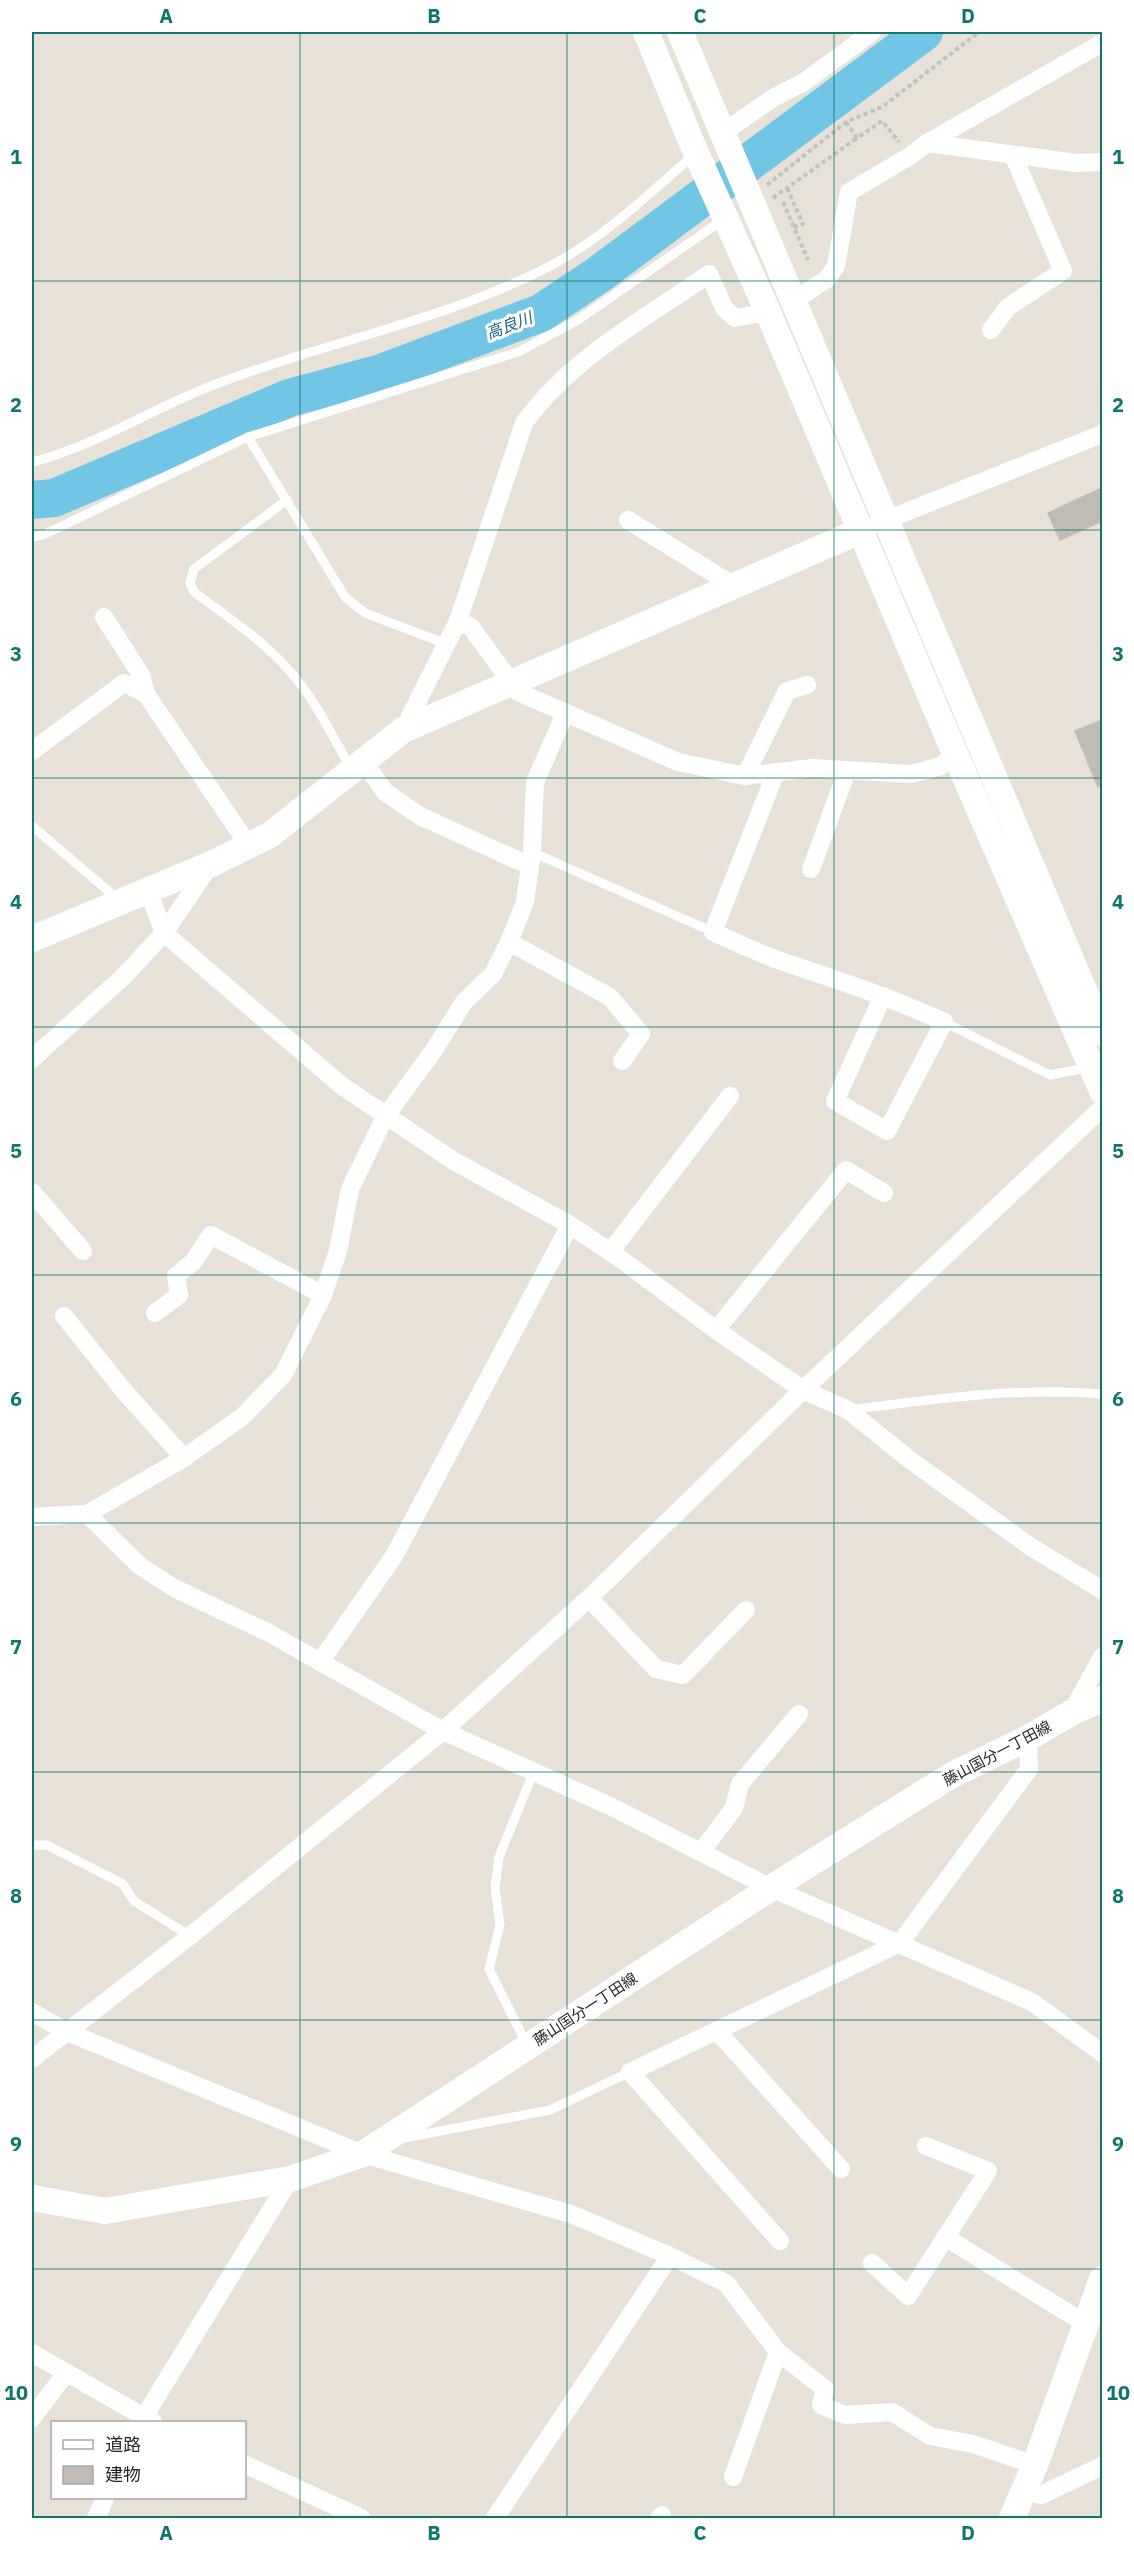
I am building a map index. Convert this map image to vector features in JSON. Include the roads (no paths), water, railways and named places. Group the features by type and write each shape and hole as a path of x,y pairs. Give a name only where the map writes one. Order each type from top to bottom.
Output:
{"street":[{"path":"646,32 696,153 768,312 955,754 1102,1091"},
{"path":"680,32 752,197 1102,1033"},
{"path":"724,132 773,98 804,82 872,32"},
{"path":"795,300 827,279 836,266 849,192 910,156 927,143 1102,43"},
{"path":"927,143 1076,163 1102,162"},
{"path":"991,330 1008,308 1063,271 1013,155"},
{"path":"403,730 458,621 524,423 540,400 579,363 709,274 724,308 735,318 768,312"},
{"path":"32,939 211,864 270,835 403,730 886,519 1102,434"},
{"path":"628,520 734,586"},
{"path":"104,617 141,675 146,694 249,846"},
{"path":"458,621 471,627 518,692 678,762 745,776 812,768 911,774 941,766 955,754"},
{"path":"32,751 124,683 146,694"},
{"path":"745,776 787,691 807,684"},
{"path":"32,1517 87,1514 184,1458 242,1417 284,1375 323,1296 338,1251 350,1188 385,1117 434,1050 464,1002 493,974 509,942 525,902 531,859 535,783 565,714"},
{"path":"358,767 385,792 420,816 531,859"},
{"path":"811,869 847,771"},
{"path":"776,772 713,932 779,960 883,996 944,1022 887,1131 835,1101 883,996"},
{"path":"32,1059 124,976 164,933 211,864"},
{"path":"148,891 164,933 342,1086 385,1117 454,1161 570,1225 803,1390 848,1410 910,1460 1021,1540 1102,1590"},
{"path":"509,942 610,997 641,1034 622,1061"},
{"path":"610,1252 730,1096"},
{"path":"32,2059 190,1936 443,1731 589,1598 803,1390 1102,1108"},
{"path":"716,1330 846,1170 884,1193"},
{"path":"32,1192 83,1251"},
{"path":"320,1662 394,1556 570,1225"},
{"path":"155,1313 179,1295 176,1276 193,1262 211,1235 323,1296"},
{"path":"64,1316 124,1391 184,1458"},
{"path":"87,1514 140,1566 174,1588 223,1610 443,1731 612,1807 771,1888 1032,2002 1102,2053"},
{"path":"589,1598 656,1669 683,1675 746,1610"},
{"path":"1071,1713 1102,1657"},
{"name":"藤山国分一丁田線","path":"32,2198 105,2211 290,2179 372,2148 771,1888 952,1775 1102,1699"},
{"path":"701,1852 734,1808 740,1784 799,1714"},
{"path":"780,2241 630,2072 900,1943 1029,1769 1028,1738"},
{"path":"32,2012 67,2032 372,2148 571,2214 670,2256 726,2283 778,2352 825,2389 821,2404 845,2415 892,2412 930,2436 973,2444 1035,2465"},
{"path":"717,2031 841,2169"},
{"path":"872,2263 908,2296 988,2171 926,2146"},
{"path":"32,2353 146,2421 290,2179"},
{"path":"945,2237 1086,2324"},
{"path":"495,2518 670,2256"},
{"path":"1012,2518 1035,2465 1102,2279"},
{"path":"733,2477 778,2352"},
{"path":"32,2418 66,2373"},
{"path":"246,2465 340,2514 361,2518"},
{"path":"1024,2491 1041,2495 1102,2466"},
{"path":"96,2518 105,2499"}],"lane":[{"path":"32,462 43,460 96,439 214,384 289,358 448,310 506,288 556,263 593,240 696,153"},
{"path":"32,537 43,535 248,437 518,352 578,320 726,218"},
{"path":"248,437 345,597 365,613 447,644"},
{"path":"286,500 194,569 190,583 194,592 249,633 288,669 358,767"},
{"path":"32,826 121,902"},
{"path":"531,859 713,932"},
{"path":"944,1022 1050,1075 1085,1070 1093,1066"},
{"path":"848,1410 980,1394 1075,1392 1102,1394"},
{"path":"528,2047 489,1969 501,1925 495,1888 500,1857 534,1773"},
{"path":"32,1845 47,1845 123,1884 134,1901 190,1936"},
{"path":"372,2148 550,2110 630,2072"}],"waterway":[{"name":"高良川","path":"32,500 54,498 289,398 381,373 541,313 598,275 924,32"}]}
